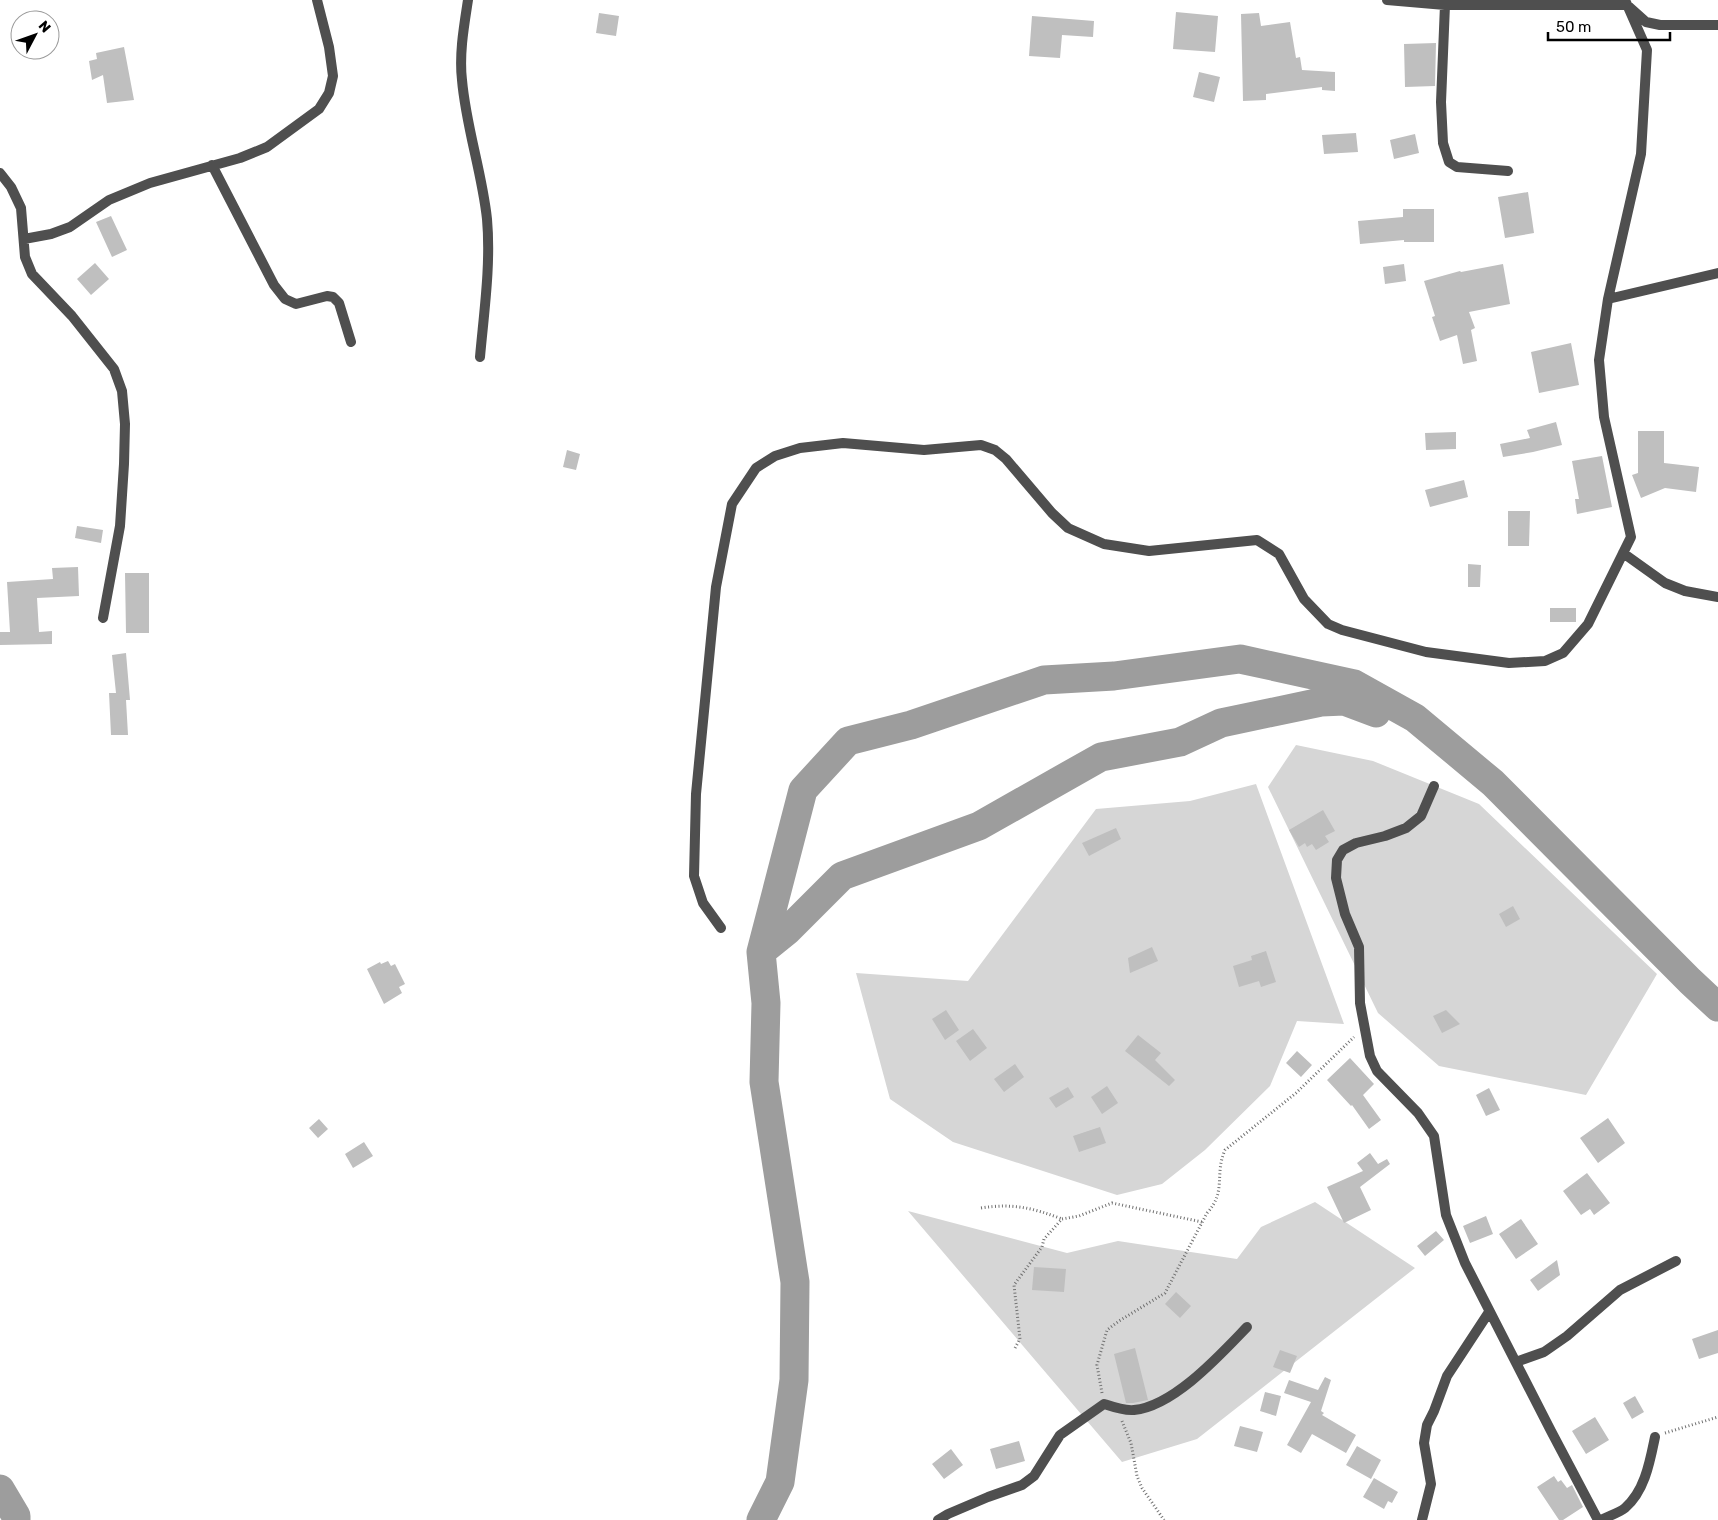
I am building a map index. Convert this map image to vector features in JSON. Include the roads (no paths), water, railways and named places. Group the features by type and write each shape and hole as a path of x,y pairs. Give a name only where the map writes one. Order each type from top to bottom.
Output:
{"street":[{"path":"24,239 51,234 70,227 109,200 150,183 240,158 267,147 319,108 329,93 333,76 329,48 317,0"},
{"path":"468,0 463,29 462,78 467,118 482,185 487,220 488,252 480,357"},
{"path":"1388,0 1445,5 1626,3 1646,22 1660,25 1718,25"},
{"path":"721,928 703,903 694,876 696,794 716,587 732,504 756,468 775,456 800,448 843,443 924,450 981,445 995,450 1006,459 1052,514 1068,528 1104,544 1150,550 1257,540 1279,554 1304,599 1328,624 1342,630 1426,652 1509,663 1545,661 1562,653 1588,624 1631,537 1604,417 1599,360 1608,299 1641,154 1646,50 1626,3"},
{"path":"1445,5 1441,102 1443,143 1449,162 1457,167 1508,171"},
{"path":"212,165 274,285 285,299 296,304 327,296 333,297 340,303 352,342"},
{"path":"0,173 11,187 21,208 25,257 32,274 72,316 114,369 122,391 125,424 120,526 102,618"},
{"path":"1608,299 1718,273"},
{"path":"1623,553 1665,582 1685,591 1718,597"},
{"path":"1434,786 1421,816 1406,828 1385,836 1356,843 1343,850 1337,860 1336,878 1345,914 1359,947 1360,1003 1363,1028 1370,1056 1377,1071 1418,1113 1434,1136 1446,1215 1465,1263 1599,1520 1625,1509 1638,1493 1649,1464 1656,1437"},
{"path":"1516,1362 1544,1352 1567,1336 1620,1290 1676,1260"},
{"path":"1422,1520 1431,1484 1424,1443 1427,1425 1447,1376 1489,1312"},
{"path":"938,1520 988,1497 1022,1485 1034,1476 1060,1435 1104,1404 1134,1410 1156,1404 1180,1389 1205,1368 1247,1327"}],"waterway":[{"path":"761,1520 780,1482 794,1380 795,1282 764,1082 766,1003 761,952 803,790 848,741 911,725 1044,680 1114,676 1240,659 1354,684 1415,718 1493,783 1718,1007"},
{"path":"761,952 787,931 842,876 979,826 1101,757 1180,742 1221,723 1321,702 1344,701 1376,713"},
{"path":"0,1489 16,1516 16,1520"}]}
